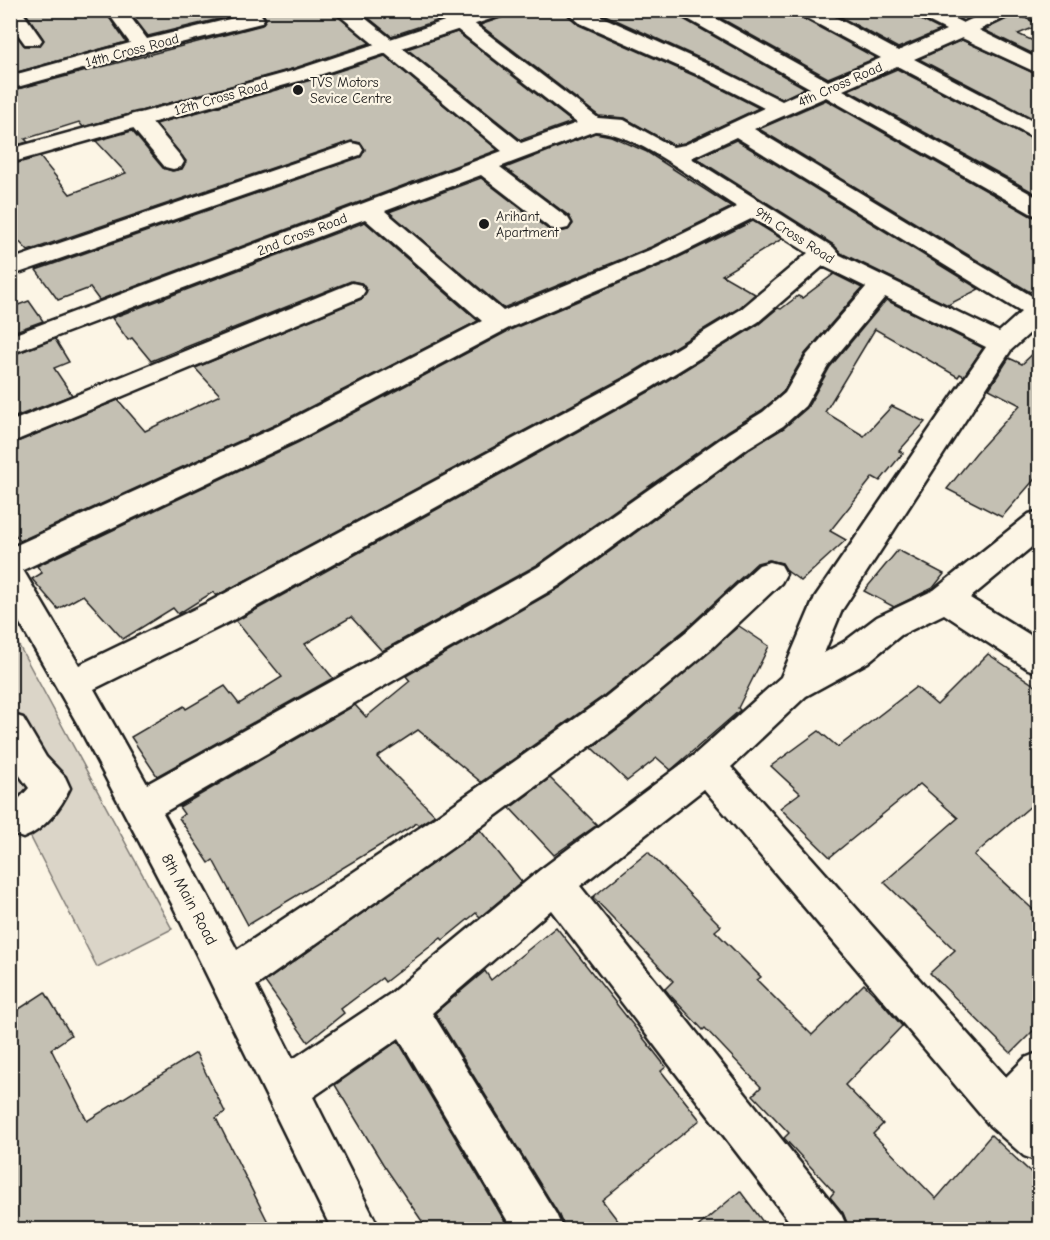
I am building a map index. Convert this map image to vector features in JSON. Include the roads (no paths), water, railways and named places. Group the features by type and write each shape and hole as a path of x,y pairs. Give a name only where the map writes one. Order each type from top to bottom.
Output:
{"street":[{"path":"11,10 32,40"},
{"path":"115,10 142,46"},
{"path":"342,10 518,152"},
{"name":"12th Cross Road","path":"10,156 303,74 499,10"},
{"path":"573,10 679,61 747,89 782,109"},
{"path":"686,10 787,69 830,90 976,176 1040,209"},
{"path":"806,10 1040,134"},
{"path":"921,10 1040,68"},
{"name":"4th Cross Road","path":"670,154 692,151 737,128 830,90 1009,10"},
{"path":"1025,10 1040,17"},
{"name":"14th Cross Road","path":"10,83 251,15"},
{"path":"461,23 510,58 554,98 593,124"},
{"path":"138,120 173,162"},
{"name":"2nd Cross Road","path":"10,346 593,124"},
{"name":"9th Cross Road","path":"593,124 616,125 670,154 824,252 831,260 881,285 1027,329"},
{"path":"737,128 1027,329 827,606 794,686"},
{"path":"10,269 352,150"},
{"path":"482,165 559,223"},
{"path":"11,575 288,434 500,322 661,254 754,208"},
{"path":"368,209 500,322"},
{"path":"72,684 219,612 641,382 749,316 824,252"},
{"path":"141,807 549,576 739,440 772,419 795,399 817,361 881,285"},
{"path":"10,433 352,291"},
{"path":"287,1089 405,1009 554,883 707,766 794,686 856,652 889,626 946,599 1040,522"},
{"path":"232,978 443,833 615,710 699,640 770,574"},
{"name":"8th Main Road","path":"11,575 141,807 232,978 357,1230"},
{"path":"946,599 1040,659"},
{"path":"10,729 33,768 52,788 22,822 10,814"},
{"path":"707,766 1006,1110 1040,1140"},
{"path":"554,883 825,1230"},
{"path":"405,1009 540,1230"},
{"path":"1006,1110 1040,1073"}],"place":[{"name":"TVS Motors Sevice Centre","path":"298,90"},
{"name":"Arihant Apartment","path":"484,224"}]}
